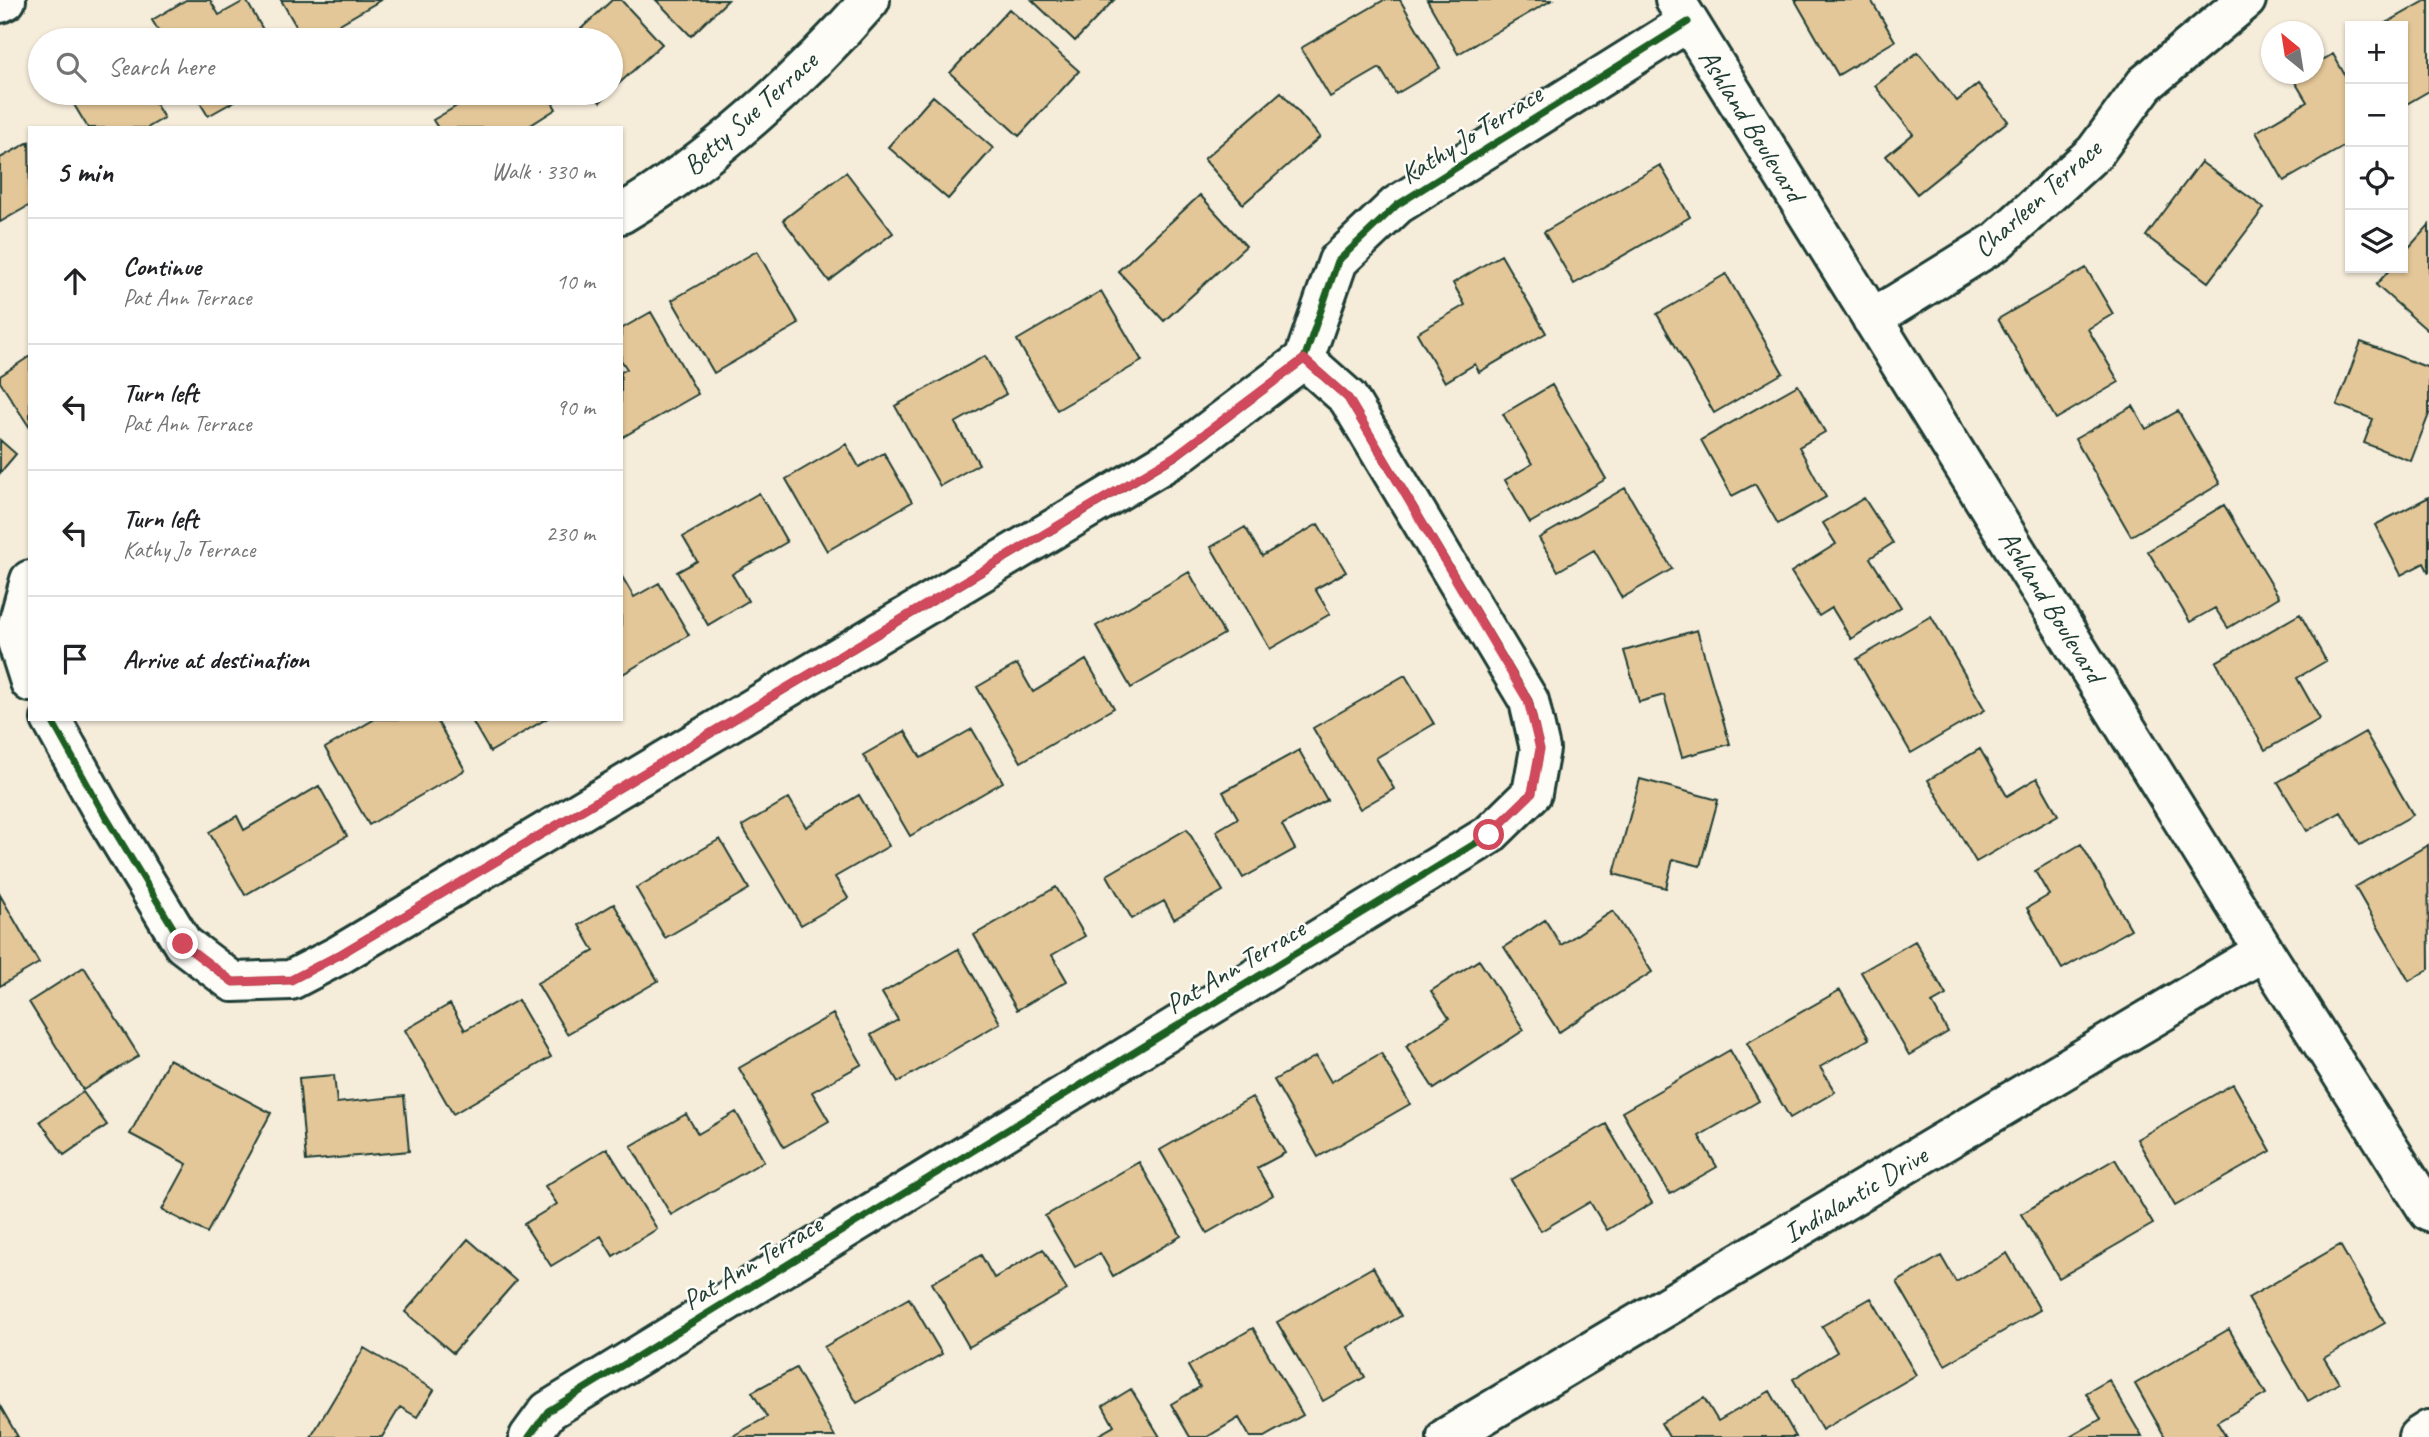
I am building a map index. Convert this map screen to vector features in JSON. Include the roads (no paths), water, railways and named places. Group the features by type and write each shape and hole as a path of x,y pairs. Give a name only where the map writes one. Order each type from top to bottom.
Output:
{"street":[{"path":"0,3 6,0"},
{"name":"Betty Sue Terrace","path":"623,213 664,189 777,95 870,0"},
{"name":"Charleen Terrace","path":"1872,319 1996,242 2095,152 2145,84 2246,0"},
{"name":"Ashland Boulevard","path":"1682,11 2264,951 2429,1212"},
{"name":"Kathy Jo Terrace","path":"1304,359 1338,261 1397,205 1682,11"},
{"path":"52,721 100,807 183,944 233,982 291,980 339,955 1175,456 1304,359"},
{"name":"Pat Ann Terrace","path":"529,1437 548,1411 1489,835 1532,793 1540,749 1528,701 1348,398 1304,359"},
{"path":"28,587 15,635 28,676"},
{"name":"Indialantic Drive","path":"1447,1437 2264,951"},
{"path":"2418,1437 2429,1430"}]}
